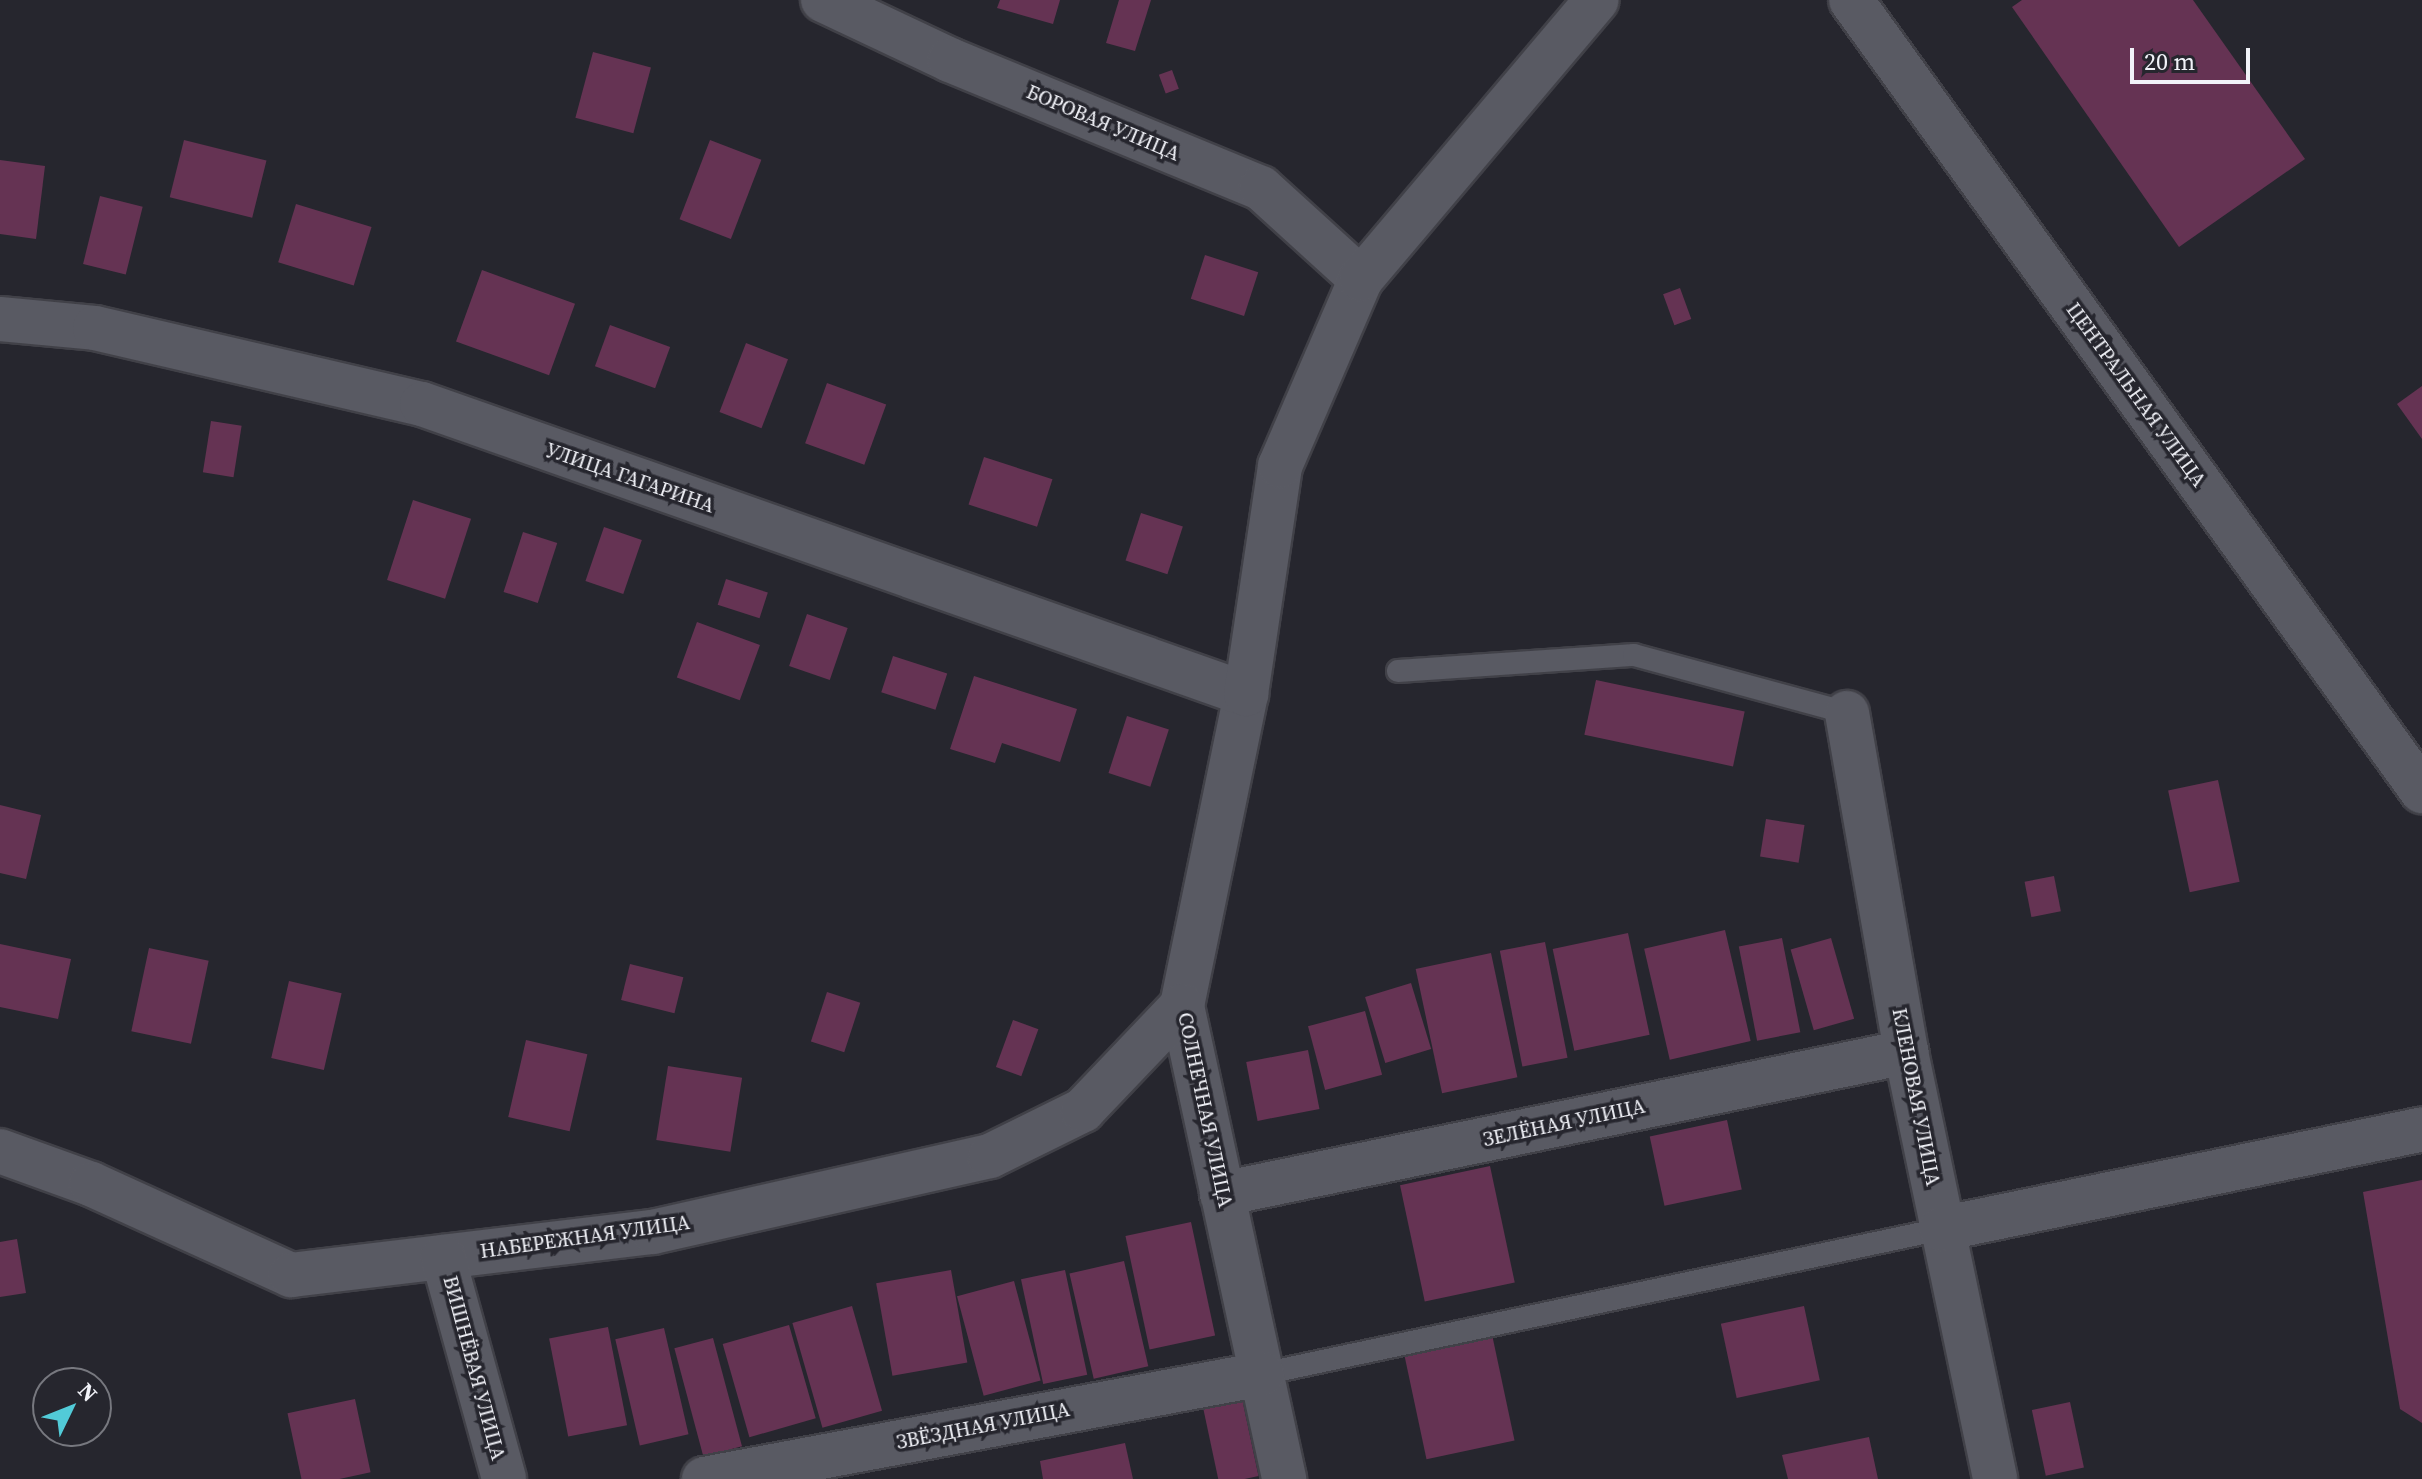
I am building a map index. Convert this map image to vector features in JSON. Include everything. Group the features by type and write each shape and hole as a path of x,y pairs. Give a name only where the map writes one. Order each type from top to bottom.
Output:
{"street":[{"name":"БОРОВАЯ УЛИЦА","path":"823,0 950,60 1261,188 1361,279"},
{"name":"СОЛНЕЧНАЯ УЛИЦА","path":"1284,1479 1182,1006 1246,694 1280,466 1361,279 1597,0"},
{"name":"ЦЕНТРАЛЬНАЯ УЛИЦА","path":"1851,0 2422,791"},
{"name":"УЛИЦА ГАГАРИНА","path":"0,319 95,328 422,404 1246,694"},
{"name":"КЛЕНОВАЯ УЛИЦА","path":"1847,713 1906,1052 1995,1479"},
{"name":"НАБЕРЕЖНАЯ УЛИЦА","path":"0,1151 91,1184 291,1275 653,1232 990,1156 1083,1110 1182,1006"},
{"name":"ЗЕЛЁНАЯ УЛИЦА","path":"1222,1194 1906,1052"},
{"path":"1941,1229 2422,1129"},
{"name":"ВИШНЁВАЯ УЛИЦА","path":"443,1257 504,1479"},
{"name":"ЗВЁЗДНАЯ УЛИЦА","path":"704,1479 1262,1374"}],"lane":[{"path":"1398,671 1634,655 1847,713"},
{"path":"1262,1374 1941,1229"}],"building":[{"path":"1000,0 1060,0 1053,24 997,8"},
{"path":"1119,0 1151,0 1135,51 1106,43"},
{"path":"2022,0 2193,0 2305,159 2179,247 2012,7"},
{"path":"593,52 651,68 633,133 575,118"},
{"path":"1172,70 1179,89 1166,94 1159,75"},
{"path":"184,140 266,161 252,218 170,197"},
{"path":"710,140 761,160 731,239 680,219"},
{"path":"0,160 45,166 36,239 0,234"},
{"path":"100,196 143,207 126,275 83,264"},
{"path":"296,204 372,227 354,285 278,262"},
{"path":"1205,255 1258,272 1244,316 1191,299"},
{"path":"482,270 575,304 549,375 456,341"},
{"path":"1680,288 1691,319 1674,325 1663,294"},
{"path":"610,325 670,347 655,388 595,366"},
{"path":"746,343 788,359 761,428 719,412"},
{"path":"827,383 886,405 864,465 805,443"},
{"path":"2422,386 2422,439 2397,404"},
{"path":"211,421 242,426 233,477 203,472"},
{"path":"984,457 1052,479 1037,527 969,505"},
{"path":"413,500 471,519 445,599 387,580"},
{"path":"1141,513 1183,527 1167,574 1126,561"},
{"path":"604,527 642,540 623,594 585,581"},
{"path":"523,532 557,543 538,603 504,592"},
{"path":"726,579 768,593 760,618 718,605"},
{"path":"807,614 848,628 830,680 789,666"},
{"path":"697,622 760,645 740,700 677,677"},
{"path":"893,656 947,674 935,710 881,692"},
{"path":"974,676 1077,709 1060,762 1002,743 995,763 950,749"},
{"path":"1596,680 1745,712 1733,766 1584,735"},
{"path":"1127,716 1169,730 1150,787 1108,773"},
{"path":"2218,780 2240,882 2190,892 2168,791"},
{"path":"0,805 41,815 26,879 0,873"},
{"path":"1766,819 1805,825 1799,863 1760,857"},
{"path":"2054,876 2061,911 2031,917 2025,882"},
{"path":"1725,930 1751,1041 1670,1060 1644,949"},
{"path":"1628,933 1650,1035 1574,1051 1553,949"},
{"path":"1782,938 1800,1032 1757,1041 1739,946"},
{"path":"1831,938 1854,1019 1814,1030 1791,950"},
{"path":"1545,942 1568,1058 1522,1067 1500,951"},
{"path":"0,944 71,959 58,1019 0,1007"},
{"path":"149,948 209,961 191,1044 131,1031"},
{"path":"1491,953 1517,1077 1442,1093 1416,969"},
{"path":"630,964 683,977 674,1013 621,1000"},
{"path":"289,981 342,993 324,1070 271,1058"},
{"path":"1411,983 1431,1049 1385,1063 1365,997"},
{"path":"827,992 860,1003 844,1052 811,1041"},
{"path":"1365,1011 1382,1075 1325,1090 1308,1026"},
{"path":"1013,1020 1038,1029 1021,1076 996,1067"},
{"path":"526,1040 587,1054 570,1131 508,1117"},
{"path":"1308,1050 1319,1109 1258,1121 1246,1062"},
{"path":"668,1066 742,1078 730,1152 656,1140"},
{"path":"1727,1120 1742,1189 1664,1206 1650,1136"},
{"path":"1490,1166 1515,1282 1425,1302 1400,1185"},
{"path":"2422,1180 2422,1423 2400,1409 2363,1192"},
{"path":"1191,1222 1215,1335 1150,1349 1125,1236"},
{"path":"17,1239 26,1293 0,1297 0,1242"},
{"path":"1124,1261 1148,1366 1094,1379 1069,1274"},
{"path":"951,1270 967,1363 892,1376 876,1283"},
{"path":"1065,1270 1087,1375 1043,1384 1021,1279"},
{"path":"1014,1281 1041,1380 984,1396 957,1296"},
{"path":"852,1306 882,1411 822,1428 792,1323"},
{"path":"1804,1306 1820,1380 1737,1398 1721,1324"},
{"path":"789,1325 816,1418 749,1437 723,1344"},
{"path":"1490,1325 1515,1440 1427,1459 1402,1344"},
{"path":"608,1327 627,1425 568,1437 549,1338"},
{"path":"664,1328 689,1434 640,1445 615,1339"},
{"path":"713,1338 742,1446 703,1457 674,1348"},
{"path":"1240,1389 1259,1476 1218,1479 1201,1397"},
{"path":"355,1399 371,1472 339,1479 301,1479 288,1413"},
{"path":"2070,1402 2084,1468 2046,1476 2032,1410"},
{"path":"1869,1437 1878,1479 1788,1479 1782,1455"},
{"path":"1125,1443 1133,1479 1043,1479 1040,1461"}]}
